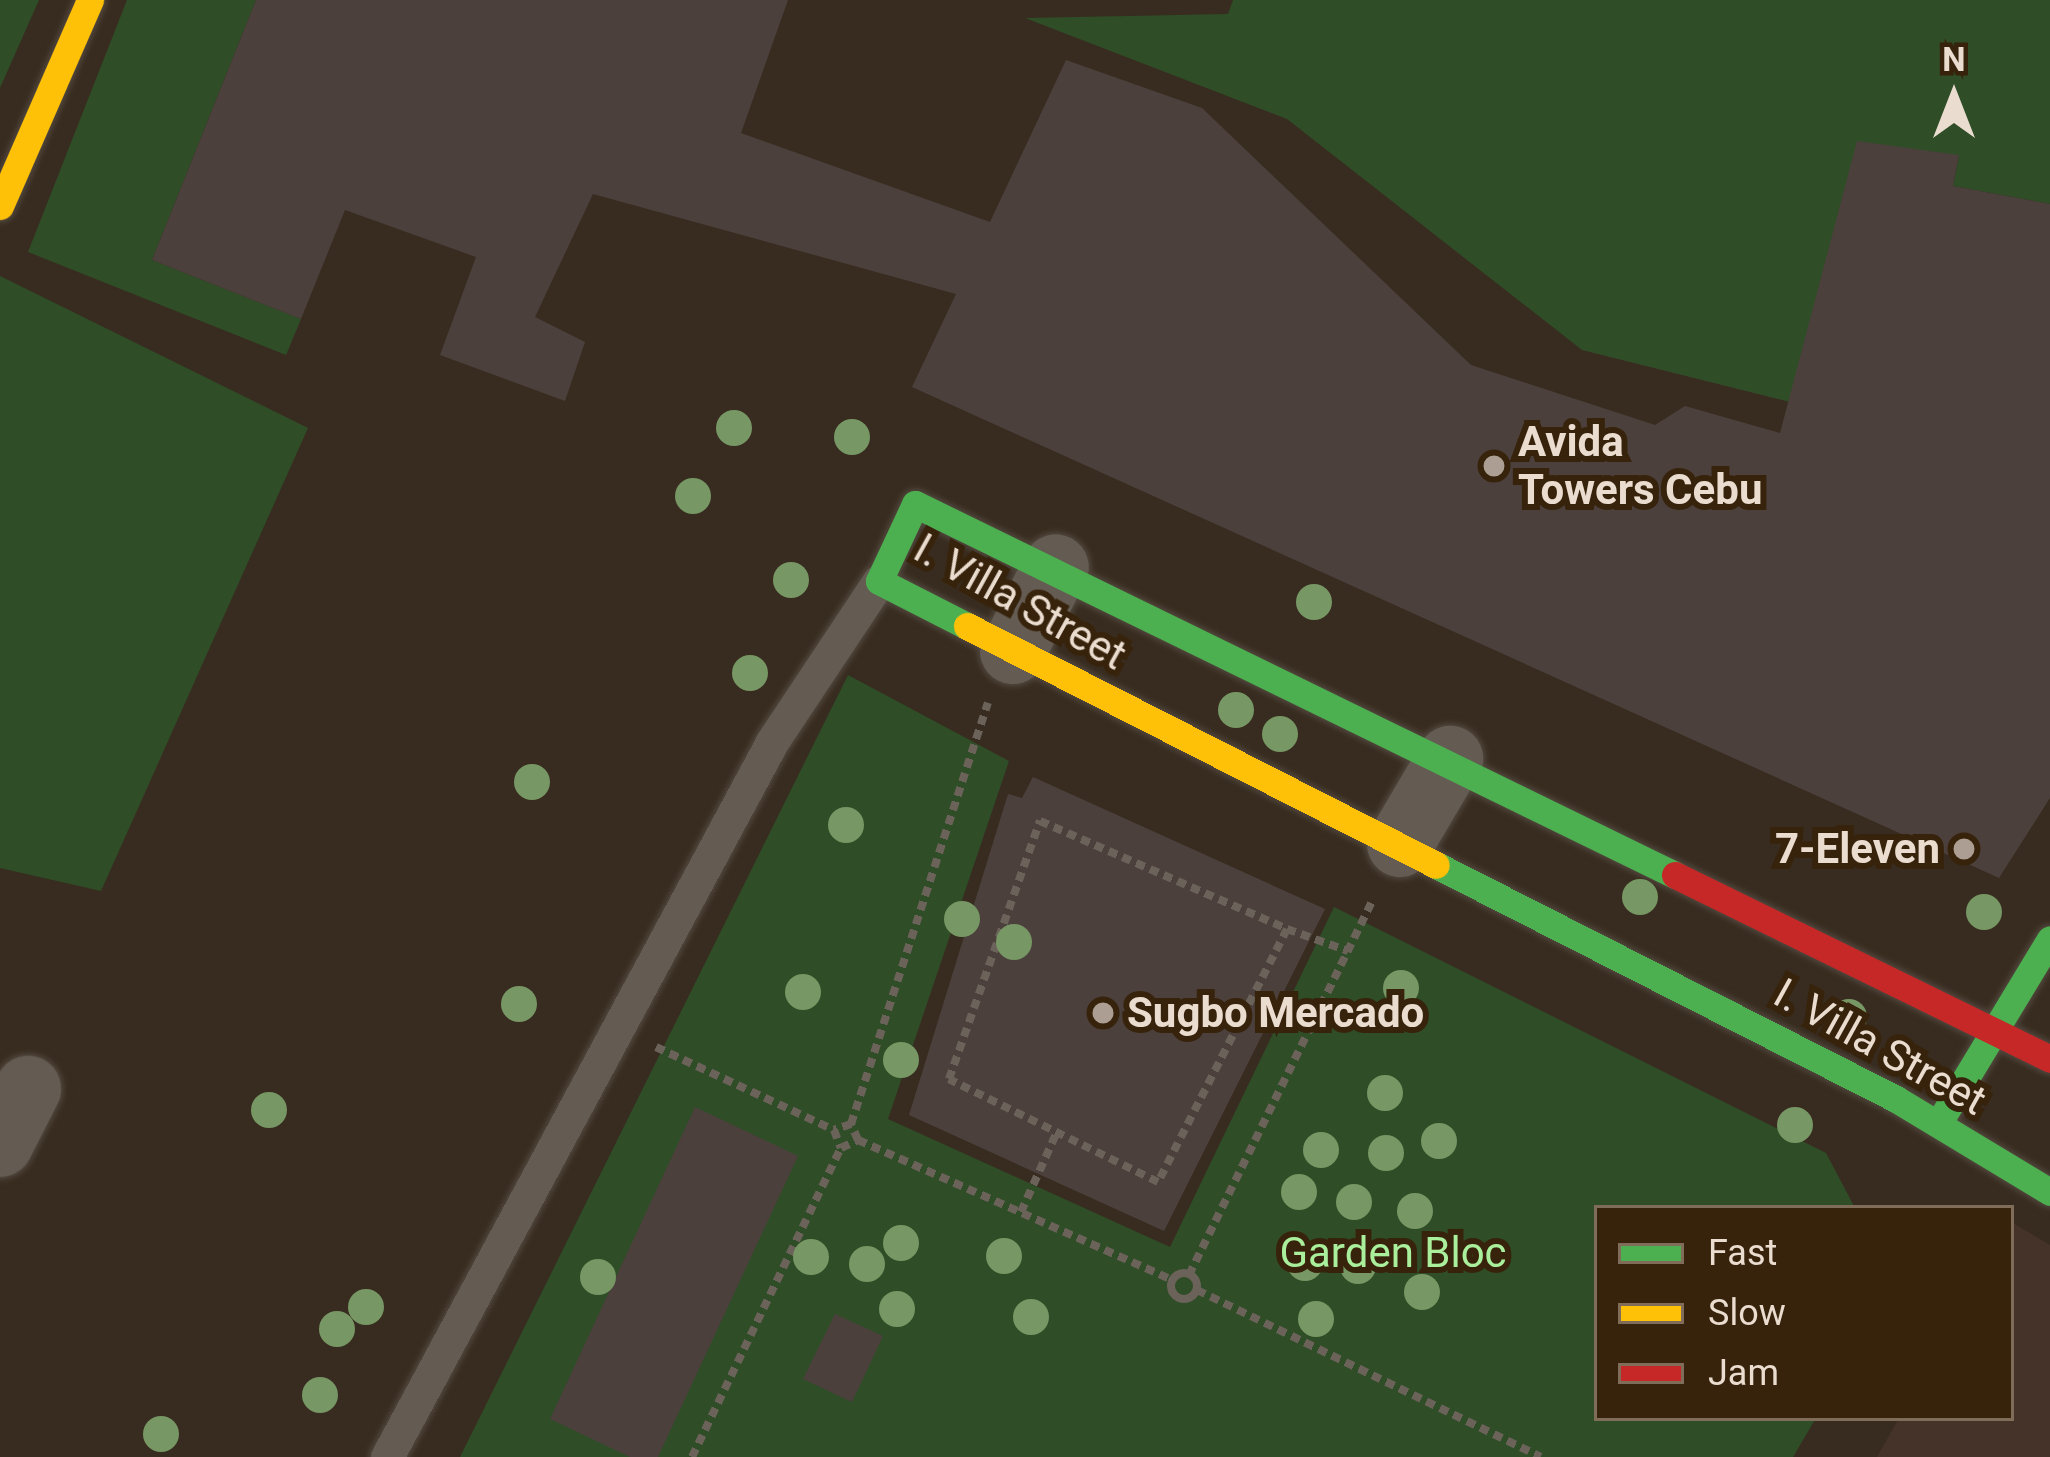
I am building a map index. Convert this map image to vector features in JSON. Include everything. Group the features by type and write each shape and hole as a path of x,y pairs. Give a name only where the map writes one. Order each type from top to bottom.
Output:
{"street":[{"path":"0,206 90,0"},
{"name":"I. Villa Street","path":"2050,1059 1998,1027 1056,567 916,504 879,581 1400,844 1938,1124 2050,1192"},
{"path":"1013,651 1056,567"},
{"path":"1400,844 1450,759"},
{"path":"1938,1124 2050,938"}],"lane":[{"path":"386,1457 622,1032 772,742 879,581"}],"path":[{"path":"1013,651 965,750 851,1124 858,1140 1173,1280 1189,1275 1400,844"},
{"path":"1287,929 1158,1182 949,1079 1040,821 1348,951"},
{"path":"622,1032 834,1130 841,1148"},
{"path":"834,1130 851,1124"},
{"path":"1021,1212 1058,1132"},
{"path":"692,1457 841,1148 858,1140"},
{"path":"1189,1275 1197,1290 1541,1457"},
{"path":"1173,1280 1178,1298 1197,1290"}],"shaded area":[{"path":"2014,1224 2050,1245 2050,1457 1877,1457 1897,1421 2014,1421"}],"green space":[{"path":"0,0 39,0 0,88"},
{"path":"127,0 256,0 152,260 301,319 286,355 28,252"},
{"path":"1233,0 2050,0 2050,204 1953,186 1959,156 1790,402 1582,350 1287,119 1025,18 1228,14"},
{"path":"0,276 308,428 101,891 0,868"},
{"name":"Garden Bloc","path":"848,675 1009,761 888,1119 1170,1247 1334,907 1826,1153 1853,1205 1594,1205 1594,1421 1814,1421 1793,1457 460,1457"}],"building":[{"name":"Avida Towers Cebu","path":"256,0 788,0 741,133 990,222 1066,60 1202,108 1471,365 1655,425 1685,406 1780,433 1857,141 1959,155 1953,186 2050,204 2050,798 1999,878 912,387 956,294 593,194 535,317 585,342 565,401 440,355 476,257 345,210 301,319 152,260"},
{"path":"1033,777 1325,909 1164,1231 909,1115 1008,794 1022,798"},
{"path":"695,1107 798,1156 658,1457 630,1457 550,1419"},
{"path":"835,1314 883,1336 852,1402 803,1379"}],"traffic: fast":[{"path":"967,626 879,581 915,504 1675,875"},
{"path":"1436,865 1896,1099 2050,1192"},
{"path":"1938,1124 2050,939"}],"traffic: slow":[{"path":"0,206 90,0"},
{"path":"967,626 1436,865"}],"traffic: jam":[{"path":"1675,875 2050,1059"}],"place":[{"name":"Avida Towers Cebu","path":"1494,466"},
{"name":"7-Eleven","path":"1964,849"},
{"name":"Sugbo Mercado","path":"1103,1013"}]}
